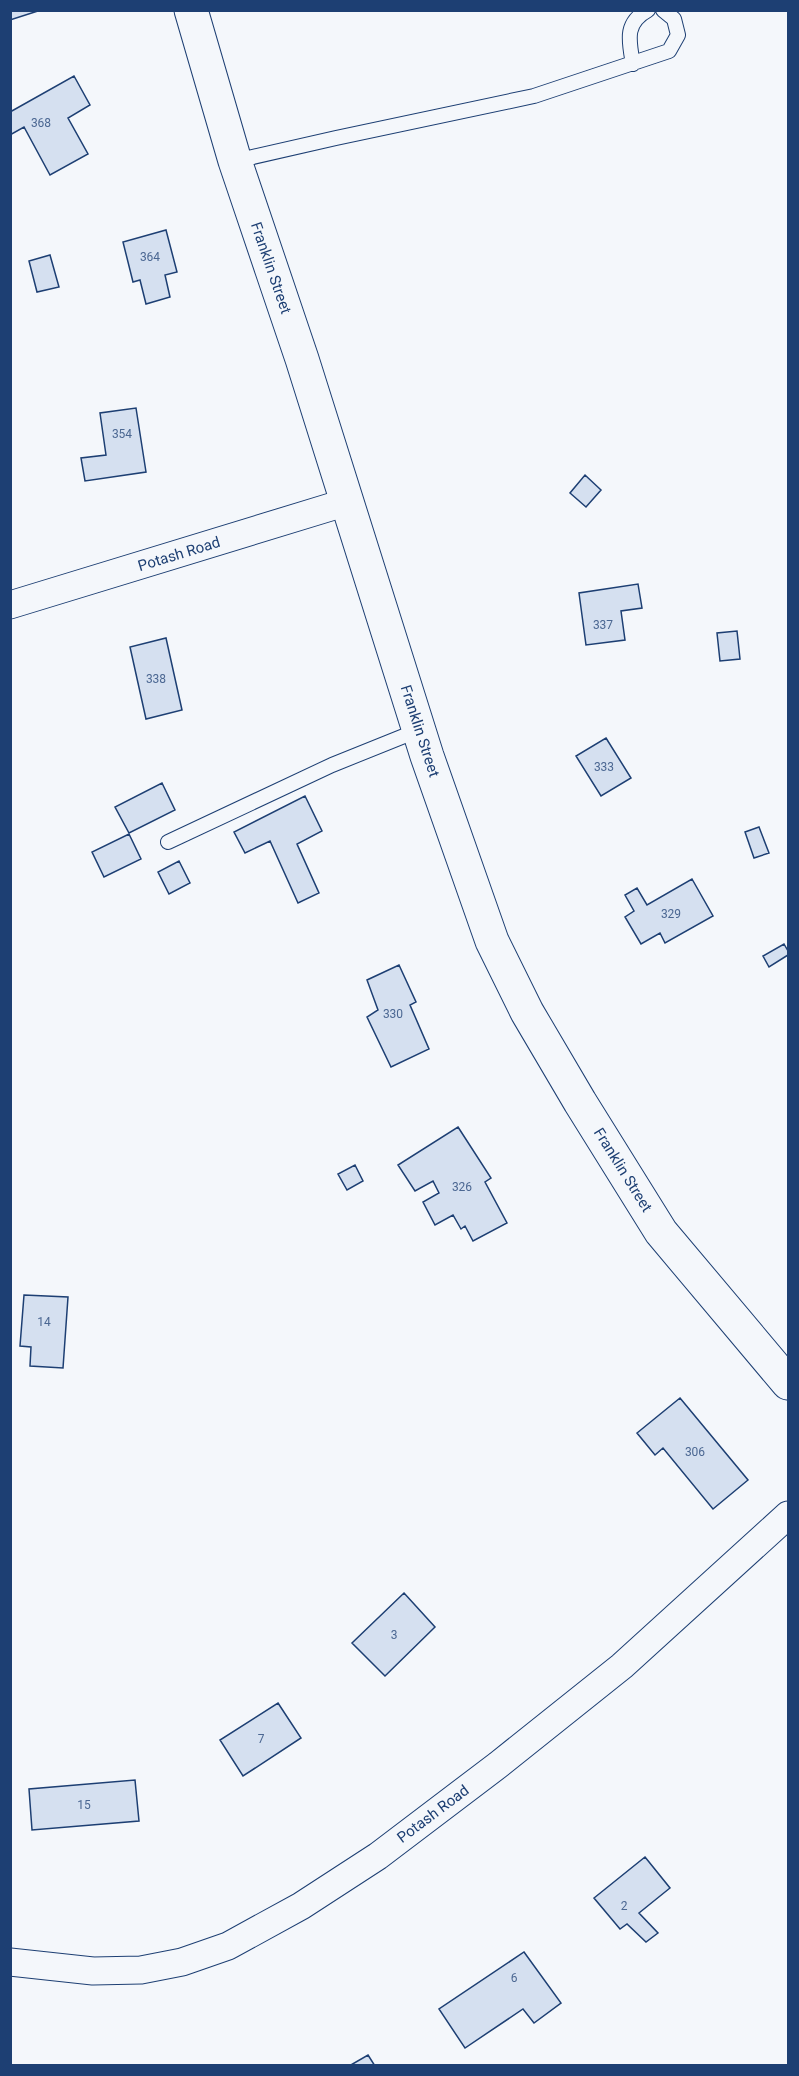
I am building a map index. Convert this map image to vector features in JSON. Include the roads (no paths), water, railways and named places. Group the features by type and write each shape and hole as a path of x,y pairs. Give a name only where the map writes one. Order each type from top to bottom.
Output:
{"street":[{"name":"Franklin Street","path":"191,10 236,161 419,730 454,837 492,940 527,1012 661,1232 789,1383"},
{"name":"Potash Road","path":"10,605 347,502"},
{"name":"Potash Road","path":"10,1962 93,1971 141,1970 183,1962 228,1946 301,1906 387,1849 498,1765 622,1666 789,1515"}],"lane":[{"path":"633,64 629,43 632,25 648,10"},
{"path":"236,161 534,96 633,64 669,51 678,35 674,19 663,10"},
{"path":"168,842 332,765 419,730"}]}
